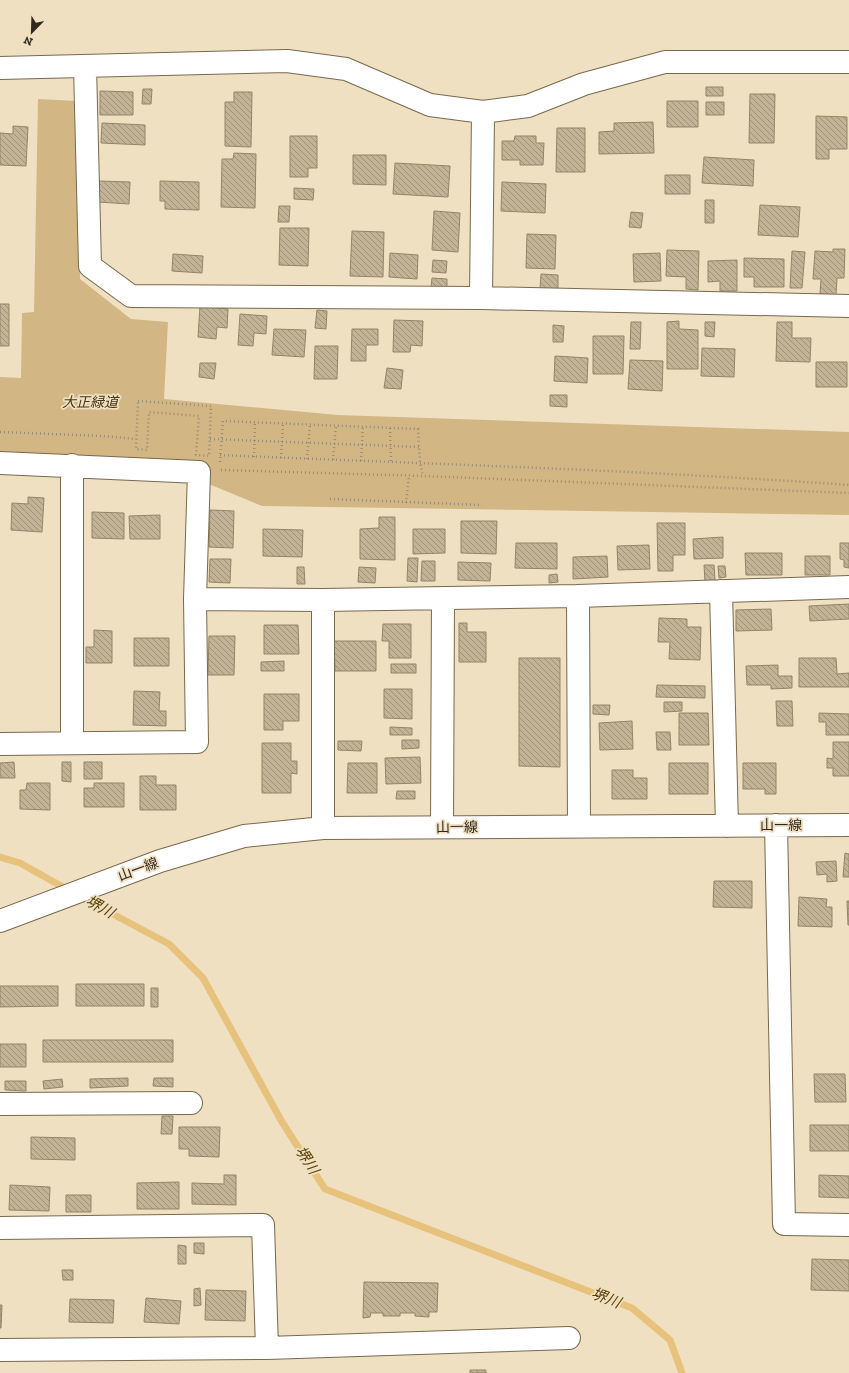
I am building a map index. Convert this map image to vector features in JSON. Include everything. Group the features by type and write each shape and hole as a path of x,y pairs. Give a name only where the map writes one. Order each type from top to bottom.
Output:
{"street":[{"path":"0,68 287,61 346,69 430,105 483,112 528,106 584,84 665,62 849,62"},
{"path":"85,67 90,266 131,296 482,298 849,306"},
{"path":"482,298 483,112"},
{"path":"0,462 208,471 195,599 196,742 0,744"},
{"path":"72,465 72,743"},
{"path":"195,599 323,600 578,596 849,587"},
{"path":"722,591 727,826"},
{"path":"578,596 579,826"},
{"path":"442,827 443,598"},
{"path":"323,600 323,828"},
{"path":"776,825 784,1224 849,1225"},
{"name":"山一線","path":"0,921 160,861 244,836 323,828 849,825"},
{"path":"0,1104 191,1103"},
{"path":"0,1228 263,1225 267,1348"},
{"path":"0,1350 267,1348 568,1338"}],"path":[{"path":"138,401 211,406 209,456 196,456 199,416 149,412 147,450 136,449 136,439 138,401"},
{"path":"208,471 220,455 224,421 418,429 420,463 423,476"},
{"path":"254,457 255,422"},
{"path":"281,458 283,423"},
{"path":"307,459 310,424"},
{"path":"333,460 336,425"},
{"path":"361,461 363,426"},
{"path":"390,428 391,462"},
{"path":"0,432 103,436 136,439"},
{"path":"210,439 419,447"},
{"path":"220,455 728,476 849,485"},
{"path":"208,471 423,476 849,493"},
{"path":"406,503 409,476"},
{"path":"330,499 482,505"}],"green space":[{"name":"大正緑道","path":"38,99 77,101 80,279 131,319 168,322 164,399 338,415 849,432 849,515 262,506 204,482 0,470 0,377 21,378 22,313 34,312"}],"building":[{"path":"706,87 723,87 723,96 706,96"},
{"path":"143,89 152,89 151,104 142,104"},
{"path":"100,91 133,92 133,115 100,115"},
{"path":"234,92 252,92 251,147 225,146 225,102 234,102"},
{"path":"750,94 775,94 774,143 749,143"},
{"path":"667,101 698,101 698,127 667,127"},
{"path":"706,102 724,102 724,115 706,115"},
{"path":"816,116 847,117 847,149 829,149 829,159 816,159"},
{"path":"653,122 654,153 599,154 599,132 614,131 614,123"},
{"path":"102,123 145,125 145,145 101,143"},
{"path":"13,126 28,127 26,166 0,165 0,133 13,134"},
{"path":"557,128 585,128 585,172 556,172"},
{"path":"290,136 317,136 317,168 308,168 308,177 290,177"},
{"path":"515,136 536,136 536,143 544,143 543,165 520,165 520,160 502,160 502,141 514,141"},
{"path":"234,153 256,154 255,208 221,207 222,159 233,159"},
{"path":"353,155 386,155 386,185 353,184"},
{"path":"704,157 754,160 753,186 702,183"},
{"path":"395,163 450,166 448,197 393,194"},
{"path":"665,175 690,175 690,194 665,194"},
{"path":"99,181 130,182 129,204 98,202"},
{"path":"160,181 199,182 199,210 165,209 165,201 160,201"},
{"path":"502,182 546,184 545,213 501,211"},
{"path":"294,188 314,189 313,200 294,199"},
{"path":"705,200 714,200 714,223 705,223"},
{"path":"760,205 800,207 798,237 758,235"},
{"path":"279,206 290,206 289,222 278,222"},
{"path":"434,211 460,213 458,252 432,250"},
{"path":"631,212 643,213 641,228 629,227"},
{"path":"280,228 309,228 308,266 279,265"},
{"path":"352,231 384,232 383,277 350,276"},
{"path":"527,234 556,235 555,269 526,268"},
{"path":"833,249 845,249 844,278 837,278 836,295 820,294 821,279 813,279 815,251 833,252"},
{"path":"667,250 699,251 698,290 686,289 686,277 666,276"},
{"path":"792,251 805,252 802,288 790,288"},
{"path":"390,253 418,255 417,279 389,277"},
{"path":"660,253 661,281 634,282 633,254"},
{"path":"173,254 203,256 202,273 172,271"},
{"path":"744,258 784,259 784,287 754,287 754,277 744,277"},
{"path":"433,260 447,261 446,273 432,272"},
{"path":"737,260 737,291 720,291 720,281 708,282 708,261"},
{"path":"541,274 558,275 558,290 540,289"},
{"path":"432,278 447,279 447,288 431,287"},
{"path":"0,304 9,304 9,346 0,346"},
{"path":"200,306 228,309 227,328 217,327 216,339 198,337"},
{"path":"317,310 327,311 326,329 315,328"},
{"path":"240,314 267,316 266,334 254,333 253,346 238,345"},
{"path":"394,320 423,321 422,346 411,345 410,352 393,352"},
{"path":"679,321 679,329 698,330 698,369 667,369 667,322"},
{"path":"631,322 641,322 640,349 630,349"},
{"path":"705,322 715,322 714,337 705,336"},
{"path":"777,322 792,322 792,338 811,338 810,362 776,361"},
{"path":"553,325 564,326 563,342 553,342"},
{"path":"274,329 306,330 304,357 272,355"},
{"path":"352,329 378,329 378,345 366,345 366,361 351,361"},
{"path":"593,336 624,336 623,374 593,374"},
{"path":"315,346 338,346 337,379 314,379"},
{"path":"702,348 735,349 734,377 701,376"},
{"path":"555,356 588,358 587,383 554,381"},
{"path":"630,360 663,361 662,391 628,389"},
{"path":"816,362 847,362 847,387 816,387"},
{"path":"200,363 216,363 214,379 199,377"},
{"path":"387,368 403,370 401,389 384,388"},
{"path":"550,395 567,395 567,407 550,406"},
{"path":"28,497 44,498 42,532 11,530 12,503 28,504"},
{"path":"210,510 234,511 233,548 209,547"},
{"path":"92,512 124,513 124,539 92,538"},
{"path":"160,515 160,539 130,539 129,516"},
{"path":"379,517 395,517 395,560 360,559 360,529 379,528"},
{"path":"461,521 497,521 496,554 461,553"},
{"path":"657,523 685,523 685,555 673,555 673,571 658,571"},
{"path":"263,529 303,530 302,557 263,556"},
{"path":"413,529 445,529 445,553 413,554"},
{"path":"723,537 723,558 694,559 693,539"},
{"path":"516,543 557,543 557,569 515,568"},
{"path":"840,543 849,543 849,568 844,567 844,560 840,559"},
{"path":"649,545 650,569 618,570 617,546"},
{"path":"745,553 782,553 782,575 746,575"},
{"path":"607,556 608,577 573,579 573,557"},
{"path":"805,556 830,556 830,575 805,575"},
{"path":"408,558 418,558 417,582 407,581"},
{"path":"210,559 231,559 230,583 209,582"},
{"path":"422,561 435,561 435,581 421,581"},
{"path":"458,562 491,563 490,581 458,580"},
{"path":"704,565 714,565 715,580 705,581"},
{"path":"718,566 725,566 726,577 719,578"},
{"path":"297,567 304,567 305,584 297,584"},
{"path":"359,567 376,568 375,583 358,582"},
{"path":"557,574 558,582 549,583 549,575"},
{"path":"849,604 849,619 810,621 809,606"},
{"path":"771,609 772,630 736,631 736,610"},
{"path":"659,618 687,619 687,627 701,627 700,660 669,659 670,642 658,642"},
{"path":"459,623 467,623 467,632 486,632 486,662 459,662"},
{"path":"383,624 411,624 411,658 389,658 389,641 382,641"},
{"path":"264,625 298,625 299,654 264,654"},
{"path":"94,630 112,631 112,663 86,663 86,647 94,647"},
{"path":"209,636 235,636 234,675 208,675"},
{"path":"134,638 169,638 169,666 134,666"},
{"path":"334,641 376,641 376,671 335,671"},
{"path":"519,658 560,658 560,767 519,766"},
{"path":"799,658 836,658 837,674 849,673 849,687 799,687"},
{"path":"284,661 284,671 261,671 261,662"},
{"path":"391,664 416,664 416,673 391,673"},
{"path":"778,665 778,676 792,676 792,688 771,689 771,685 747,685 746,666"},
{"path":"657,685 705,686 705,698 656,697"},
{"path":"384,689 412,689 412,719 384,718"},
{"path":"134,691 160,692 159,711 166,711 166,726 133,725"},
{"path":"264,694 299,694 299,721 283,721 283,730 264,730"},
{"path":"776,701 792,701 793,726 777,726"},
{"path":"664,702 682,702 682,711 664,712"},
{"path":"593,705 610,705 609,715 593,714"},
{"path":"679,713 708,713 709,745 679,745"},
{"path":"819,713 849,714 849,735 826,735 826,722 819,722"},
{"path":"632,721 633,749 600,750 599,723"},
{"path":"390,727 412,728 412,735 390,735"},
{"path":"656,732 670,732 671,750 657,750"},
{"path":"402,740 419,740 419,748 402,749"},
{"path":"338,741 362,741 361,751 338,750"},
{"path":"833,742 849,742 849,776 833,776 833,768 827,768 827,758 833,759"},
{"path":"262,743 291,743 291,761 297,761 297,774 291,773 291,793 262,793"},
{"path":"420,757 421,783 386,784 385,758"},
{"path":"14,762 15,778 0,778 0,763"},
{"path":"62,762 71,762 71,782 62,781"},
{"path":"84,762 102,762 102,779 84,779"},
{"path":"348,763 377,763 377,793 347,793"},
{"path":"669,763 708,763 708,794 669,794"},
{"path":"743,763 776,763 776,794 765,794 765,789 743,789"},
{"path":"612,770 633,770 633,778 647,778 647,799 612,799"},
{"path":"140,776 156,776 156,785 176,785 176,810 140,810"},
{"path":"27,783 50,783 50,810 20,809 20,790 26,790"},
{"path":"94,783 124,783 124,807 84,807 84,788 94,788"},
{"path":"397,791 415,791 415,799 396,799"},
{"path":"845,853 849,854 849,877 843,877"},
{"path":"836,861 837,881 827,882 827,874 817,875 816,862"},
{"path":"714,881 752,881 752,908 713,907"},
{"path":"799,897 827,899 826,907 832,907 832,927 798,926"},
{"path":"847,901 849,901 849,925 848,925"},
{"path":"76,984 144,984 144,1006 76,1006"},
{"path":"0,986 58,986 58,1006 0,1007"},
{"path":"151,988 158,988 158,1007 151,1007"},
{"path":"43,1040 173,1040 173,1062 43,1062"},
{"path":"0,1044 26,1044 26,1067 0,1067"},
{"path":"814,1074 845,1074 846,1102 815,1102"},
{"path":"128,1078 128,1086 90,1088 90,1079"},
{"path":"154,1078 173,1078 173,1087 153,1086"},
{"path":"62,1079 63,1087 44,1089 43,1081"},
{"path":"5,1081 26,1081 26,1091 5,1090"},
{"path":"162,1116 173,1116 172,1134 161,1134"},
{"path":"810,1125 849,1125 849,1151 810,1151"},
{"path":"179,1127 220,1127 219,1157 189,1156 189,1149 179,1149"},
{"path":"31,1137 75,1138 75,1160 31,1159"},
{"path":"224,1175 236,1175 236,1205 192,1204 192,1183 224,1184"},
{"path":"819,1175 849,1176 849,1198 819,1197"},
{"path":"179,1182 179,1209 137,1209 137,1183"},
{"path":"10,1185 50,1187 49,1211 9,1210"},
{"path":"66,1195 91,1195 91,1212 66,1212"},
{"path":"194,1243 204,1243 204,1254 194,1253"},
{"path":"178,1245 186,1246 186,1264 178,1264"},
{"path":"812,1259 849,1260 849,1291 811,1290"},
{"path":"62,1270 73,1270 73,1280 63,1280"},
{"path":"364,1282 438,1283 437,1312 429,1312 429,1317 415,1316 415,1313 400,1313 400,1316 383,1316 383,1313 371,1313 370,1317 363,1318"},
{"path":"200,1288 201,1305 194,1306 194,1289"},
{"path":"206,1290 246,1291 245,1321 205,1320"},
{"path":"146,1298 181,1301 179,1324 144,1322"},
{"path":"70,1299 114,1300 113,1323 69,1322"},
{"path":"0,1305 2,1305 1,1328 0,1328"},
{"path":"470,1370 486,1370 486,1373 470,1373"}],"waterway":[{"name":"堺川","path":"0,857 20,863 70,891"},
{"name":"堺川","path":"79,896 169,944 203,978 282,1122 325,1189 632,1308 670,1340 682,1373"}]}
